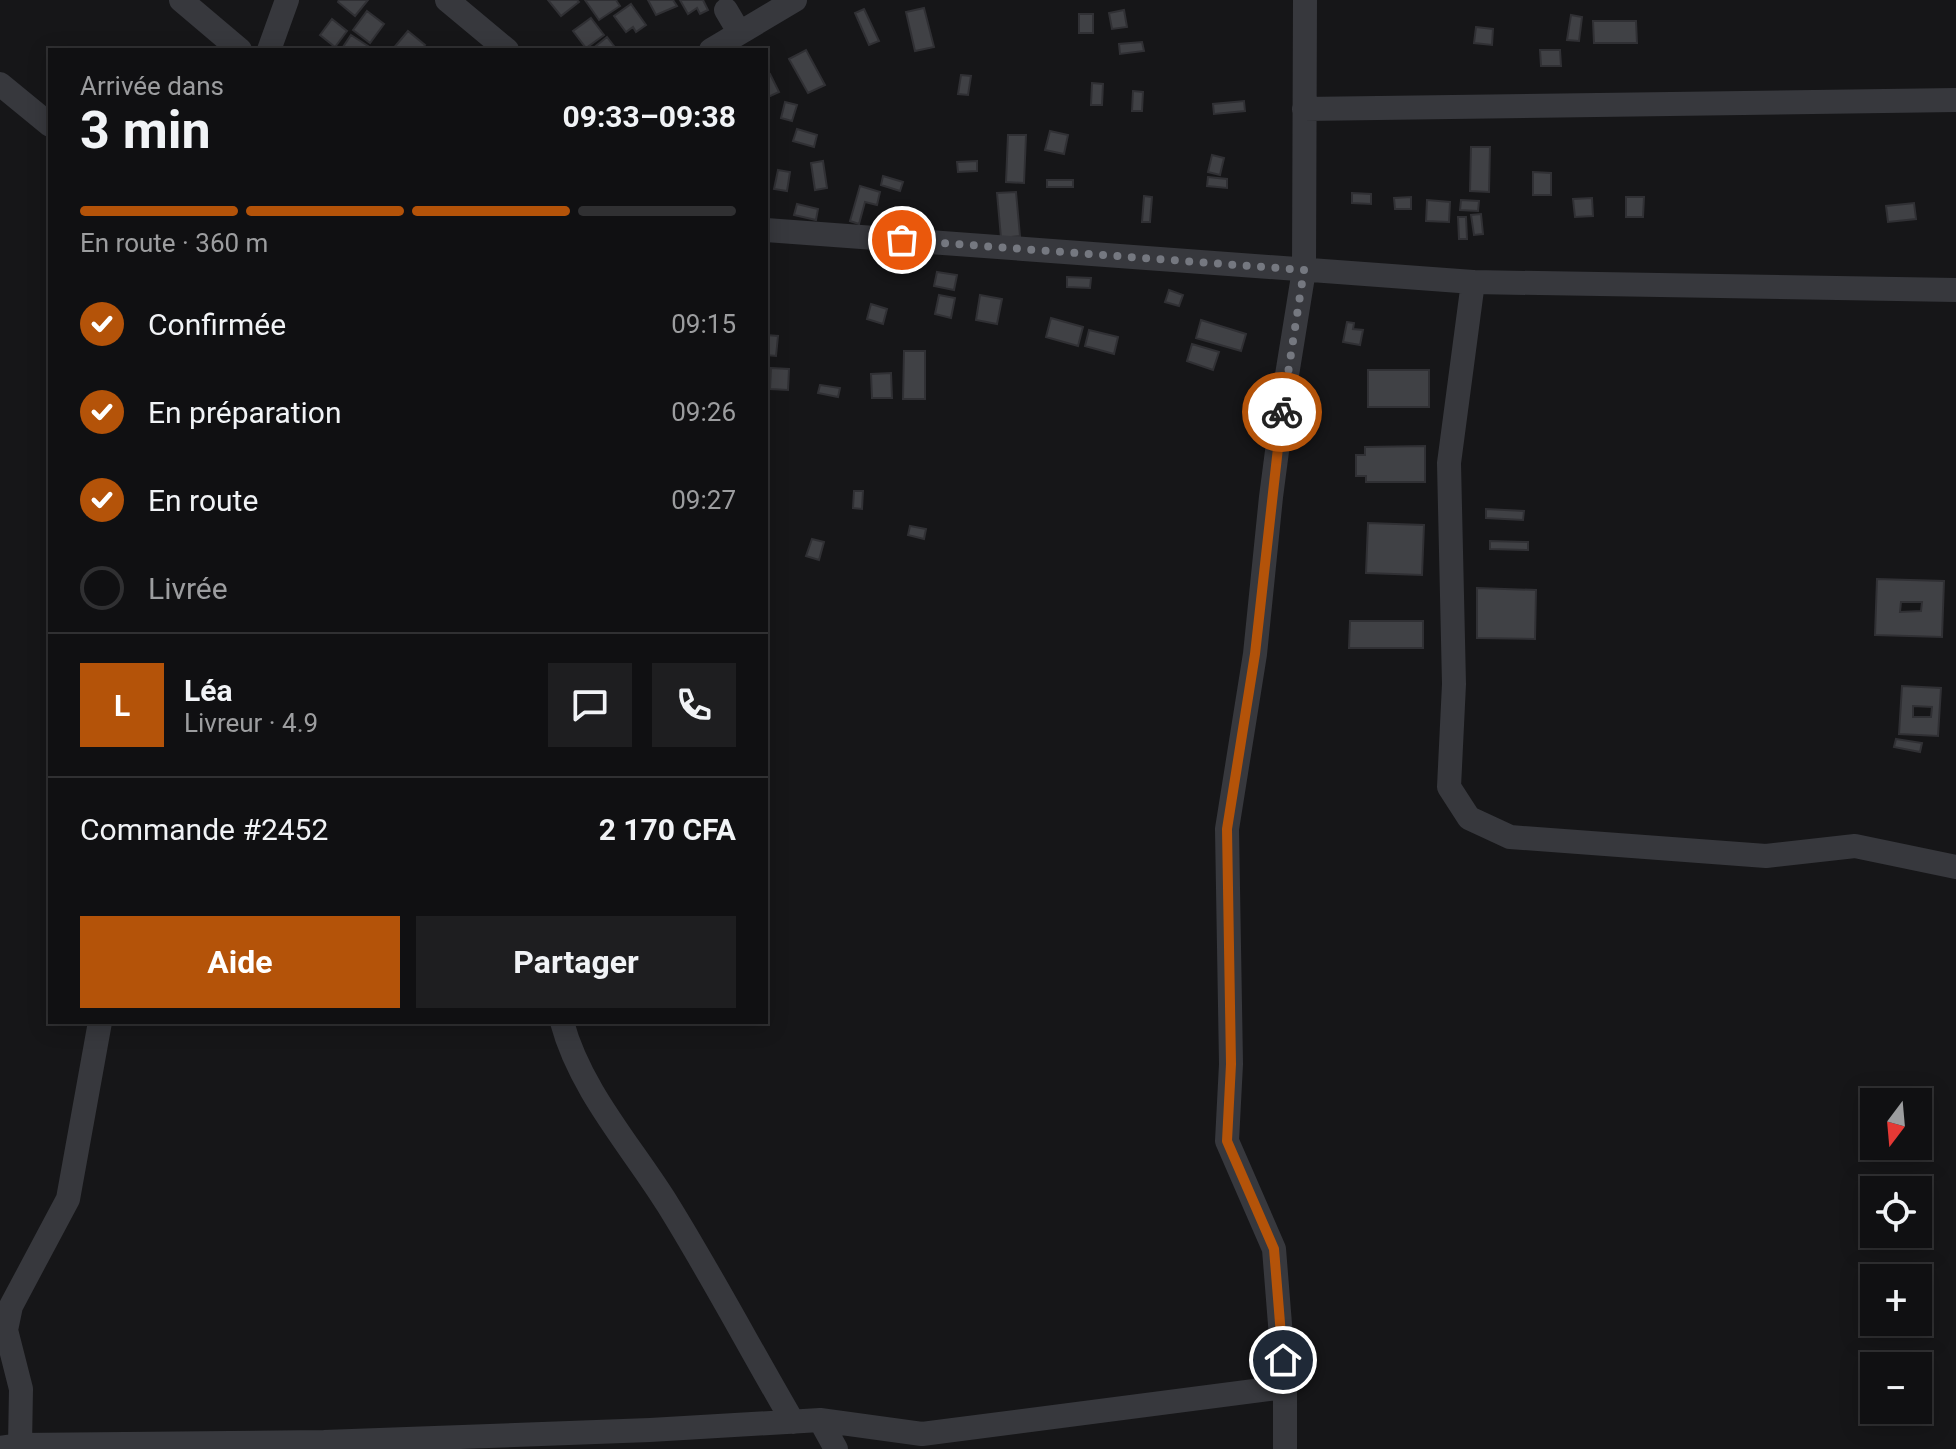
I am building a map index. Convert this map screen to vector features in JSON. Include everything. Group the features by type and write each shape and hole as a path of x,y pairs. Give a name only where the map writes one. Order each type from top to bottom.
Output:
{"street":[{"path":"181,0 238,48"},
{"path":"270,48 287,0"},
{"path":"714,48 795,0"},
{"path":"1285,1449 1285,1387 1274,1249 1227,1141 1231,1064 1227,829 1255,654 1271,497 1304,270 1305,0"},
{"path":"465,5 503,37"},
{"path":"726,10 739,32"},
{"path":"0,84 48,123"},
{"path":"1304,109 1956,100"},
{"path":"768,230 1473,282 1956,290"},
{"path":"1473,282 1449,463 1454,684 1449,787 1469,818 1510,837 1766,856 1855,846 1956,867"},
{"path":"100,1024 68,1199 11,1306 6,1330 21,1389 10,1446 324,1442 820,1420 922,1434 1285,1387"},
{"path":"562,1024 566,1039 596,1096 669,1206 793,1422"},
{"path":"820,1420 836,1449"}],"building":[{"path":"339,0 368,0 355,16"},
{"path":"548,0 577,0 579,2 561,16"},
{"path":"585,0 616,0 620,6 599,20"},
{"path":"648,0 673,0 677,6 656,15"},
{"path":"680,0 703,0 708,10 700,14 697,8 688,14"},
{"path":"631,4 646,25 636,32 633,27 626,32 614,16"},
{"path":"924,8 934,47 915,51 906,12"},
{"path":"864,9 879,41 869,45 855,13"},
{"path":"1124,10 1127,27 1112,29 1109,13"},
{"path":"367,11 384,24 370,43 353,30"},
{"path":"1079,14 1093,14 1093,33 1079,33"},
{"path":"1571,15 1582,17 1579,41 1567,40"},
{"path":"591,18 604,35 586,48 573,31"},
{"path":"332,19 347,31 335,47 320,35"},
{"path":"1593,21 1636,21 1637,43 1594,43"},
{"path":"1476,27 1493,29 1492,45 1474,43"},
{"path":"408,31 425,45 423,48 394,48"},
{"path":"351,35 368,46 366,48 342,48"},
{"path":"607,37 615,48 593,48"},
{"path":"1142,42 1144,51 1120,54 1119,44"},
{"path":"806,50 825,85 808,93 789,59"},
{"path":"1540,50 1560,50 1561,66 1541,66"},
{"path":"768,75 779,92 768,97"},
{"path":"961,75 971,76 968,95 958,94"},
{"path":"1092,83 1103,84 1102,105 1091,105"},
{"path":"1133,91 1143,92 1142,111 1132,111"},
{"path":"1244,101 1245,111 1214,114 1213,104"},
{"path":"785,102 797,105 792,121 781,118"},
{"path":"797,129 817,135 814,147 793,141"},
{"path":"1050,131 1068,135 1064,154 1045,150"},
{"path":"1008,135 1026,135 1024,183 1006,182"},
{"path":"1471,147 1490,147 1489,192 1470,191"},
{"path":"1212,155 1224,158 1220,175 1208,172"},
{"path":"823,161 827,188 815,190 811,163"},
{"path":"977,161 977,171 958,172 957,162"},
{"path":"778,170 790,172 787,191 774,189"},
{"path":"1533,172 1551,173 1551,195 1533,195"},
{"path":"883,176 903,182 900,191 881,185"},
{"path":"1208,177 1227,179 1227,188 1207,186"},
{"path":"1047,180 1073,180 1073,187 1047,187"},
{"path":"860,186 880,192 877,205 865,202 859,224 850,221"},
{"path":"1016,192 1020,236 1001,238 997,193"},
{"path":"1352,193 1371,194 1371,204 1352,203"},
{"path":"1144,196 1152,197 1150,222 1142,222"},
{"path":"1411,197 1411,209 1395,209 1394,198"},
{"path":"1626,197 1644,197 1643,217 1626,217"},
{"path":"1592,198 1593,216 1575,217 1573,199"},
{"path":"1427,200 1450,202 1449,222 1426,221"},
{"path":"1461,200 1479,201 1478,211 1460,210"},
{"path":"1914,203 1916,219 1888,222 1886,206"},
{"path":"797,204 818,209 816,220 794,215"},
{"path":"1481,214 1483,234 1474,235 1471,215"},
{"path":"1458,217 1466,217 1467,239 1459,239"},
{"path":"937,272 957,275 954,290 934,286"},
{"path":"1067,277 1091,278 1090,288 1067,287"},
{"path":"1169,290 1183,295 1179,306 1165,302"},
{"path":"939,295 955,298 951,318 935,314"},
{"path":"980,295 1002,299 997,324 976,320"},
{"path":"871,304 887,309 883,324 867,319"},
{"path":"1051,318 1083,327 1078,346 1046,337"},
{"path":"1201,320 1246,334 1241,351 1196,338"},
{"path":"1347,322 1354,323 1353,329 1363,330 1360,345 1343,342"},
{"path":"1089,330 1118,337 1114,354 1085,346"},
{"path":"768,335 778,336 776,356 768,355"},
{"path":"1192,344 1219,352 1213,370 1187,361"},
{"path":"904,351 925,351 925,399 903,399"},
{"path":"771,368 789,369 788,390 770,389"},
{"path":"1368,370 1429,370 1429,407 1368,407"},
{"path":"891,373 892,398 872,398 871,374"},
{"path":"820,385 840,388 838,397 818,393"},
{"path":"1425,446 1425,482 1366,482 1366,476 1356,476 1356,455 1365,455 1365,447"},
{"path":"854,491 863,491 862,509 853,508"},
{"path":"1486,509 1524,511 1523,520 1486,518"},
{"path":"1368,523 1424,525 1422,575 1366,573"},
{"path":"910,526 926,529 924,539 908,535"},
{"path":"812,539 824,542 819,560 806,556"},
{"path":"1490,541 1528,542 1528,550 1490,549"},
{"path":"1877,579 1944,581 1942,637 1875,635","holes":["1901,602 1922,602 1921,611 1900,612"]},
{"path":"1477,588 1536,590 1535,639 1477,638"},
{"path":"1350,621 1423,621 1423,648 1349,648"},
{"path":"1902,686 1941,688 1938,736 1899,734","holes":["1913,706 1932,707 1931,717 1913,717"]},
{"path":"1896,739 1922,743 1920,752 1894,747"}],"way so far":[{"path":"902,240 1304,270 1282,412"}],"route":[{"path":"1282,412 1255,654 1227,829 1231,1064 1227,1141 1274,1249 1283,1360"}]}
